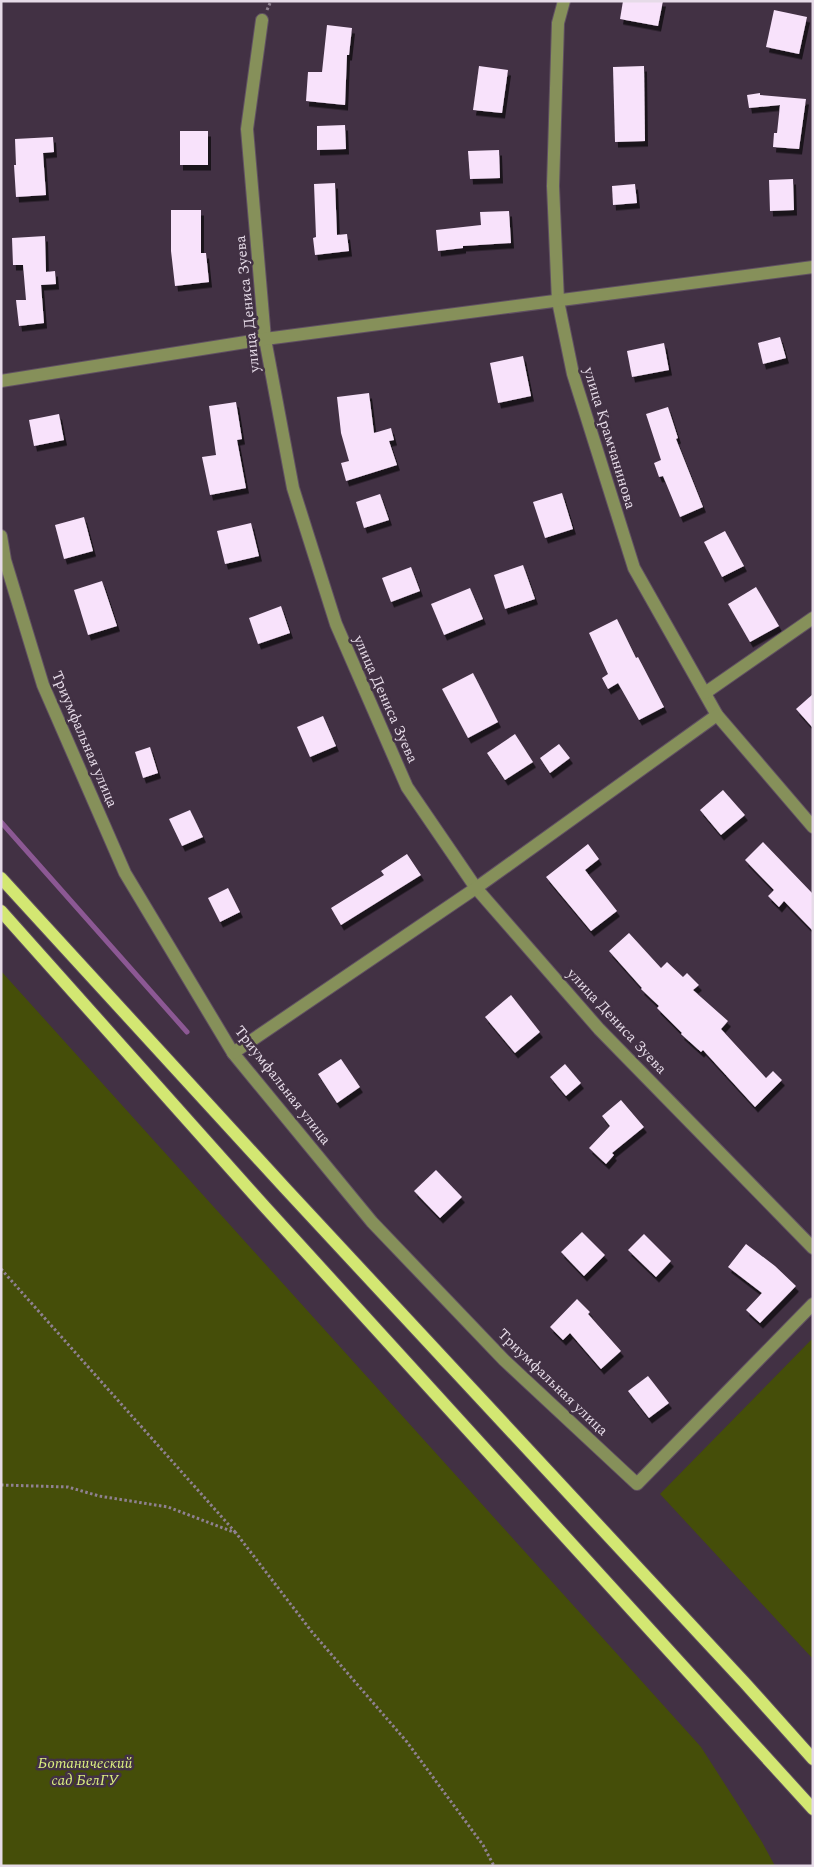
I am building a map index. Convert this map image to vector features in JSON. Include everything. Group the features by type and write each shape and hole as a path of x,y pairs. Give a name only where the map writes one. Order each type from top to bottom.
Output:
{"main road":[{"path":"1,878 813,1758"},
{"path":"1,911 278,1221 813,1809"}],"street":[{"name":"улица Крамчанинова","path":"564,1 558,23 553,186 558,301 573,374 634,568 718,715 813,827"},
{"name":"улица Дениса Зуева","path":"262,20 247,129 264,339 292,488 336,624 407,787 476,888 599,1029 813,1248"},
{"path":"1,381 264,339 813,267"},
{"name":"Триумфальная улица","path":"1,536 5,560 43,685 125,873 233,1053 372,1222 504,1360 637,1484 813,1304"},
{"path":"705,694 813,618"},
{"path":"233,1053 476,888 718,715"}],"path":[{"path":"1,1269 236,1533 312,1632 407,1742 483,1845 494,1866"},
{"path":"1,1485 68,1487 99,1496 168,1507 236,1533"}],"green space":[{"name":"Ботанический сад БелГУ","path":"1,971 701,1747 762,1842 775,1866 1,1866"},
{"path":"813,1338 813,1659 660,1494"}],"building":[{"path":"623,1 663,1 658,26 620,19"},
{"path":"774,10 807,17 799,54 766,47"},
{"path":"327,25 352,28 349,55 347,55 345,105 306,101 308,72 322,72"},
{"path":"479,66 508,70 502,113 473,110"},
{"path":"644,66 645,141 615,142 613,67"},
{"path":"760,93 760,95 806,99 799,149 773,147 774,133 777,133 780,105 749,108 747,95"},
{"path":"345,125 346,149 317,150 317,126"},
{"path":"180,131 208,131 208,165 180,165"},
{"path":"53,137 54,152 43,153 46,195 16,197 15,139"},
{"path":"499,150 500,178 470,179 468,151"},
{"path":"793,179 794,210 770,211 769,180"},
{"path":"335,183 337,235 347,234 349,251 315,255 313,238 316,237 314,184"},
{"path":"635,184 637,203 613,205 612,186"},
{"path":"171,210 201,210 201,253 206,253 209,282 175,286 171,251"},
{"path":"509,211 511,243 463,246 463,248 438,251 436,230 481,225 480,212"},
{"path":"45,236 46,272 55,271 56,284 41,285 44,323 19,326 16,300 26,300 23,265 13,265 12,238"},
{"path":"780,337 786,358 763,364 758,343"},
{"path":"664,343 669,370 632,377 627,351"},
{"path":"523,356 531,396 498,403 490,363"},
{"path":"369,393 374,433 391,428 394,440 389,441 397,465 346,481 341,463 349,461 341,433 337,397"},
{"path":"236,402 242,439 237,440 246,488 210,495 202,457 216,455 209,406"},
{"path":"668,407 678,438 676,439 703,507 680,517 663,476 659,477 654,463 661,460 646,414"},
{"path":"59,414 64,440 34,446 29,420"},
{"path":"562,493 573,529 545,538 533,502"},
{"path":"380,494 389,520 364,528 356,502"},
{"path":"84,517 93,551 64,559 55,525"},
{"path":"251,523 259,556 225,564 217,531"},
{"path":"725,531 744,566 722,577 704,542"},
{"path":"523,565 535,599 505,609 494,575"},
{"path":"411,567 420,591 391,602 382,578"},
{"path":"102,581 117,626 88,635 74,590"},
{"path":"756,587 779,626 750,642 728,604"},
{"path":"470,588 483,619 444,635 431,604"},
{"path":"281,606 290,633 258,644 249,618"},
{"path":"617,619 636,658 638,657 664,707 639,720 618,683 608,689 602,678 608,674 589,633"},
{"path":"473,673 498,722 468,738 442,689"},
{"path":"813,694 813,728 796,709"},
{"path":"323,716 336,746 310,757 297,727"},
{"path":"515,734 533,762 505,780 487,753"},
{"path":"559,744 570,758 550,773 540,758"},
{"path":"150,747 158,773 143,778 135,752"},
{"path":"723,790 745,815 721,835 700,810"},
{"path":"190,810 203,837 182,846 169,819"},
{"path":"763,842 813,894 813,931 784,901 779,907 768,896 774,890 745,860"},
{"path":"588,844 599,859 585,870 617,911 591,931 546,877"},
{"path":"407,854 421,875 341,925 331,908 384,875 381,871"},
{"path":"228,888 240,912 220,922 208,898"},
{"path":"629,933 661,968 667,962 683,977 687,973 699,985 693,990 728,1021 721,1029 766,1078 773,1071 782,1080 755,1107 703,1050 701,1052 681,1034 657,1008 659,1006 641,989 609,951"},
{"path":"511,995 540,1032 515,1053 485,1017"},
{"path":"341,1059 360,1087 337,1103 318,1074"},
{"path":"565,1064 581,1083 566,1096 550,1077"},
{"path":"621,1100 644,1127 612,1153 614,1155 606,1164 589,1148 610,1126 602,1116"},
{"path":"436,1170 462,1197 440,1218 414,1191"},
{"path":"582,1232 605,1255 584,1276 561,1252"},
{"path":"644,1234 671,1261 656,1277 628,1250"},
{"path":"746,1244 775,1266 796,1286 760,1323 746,1310 762,1293 728,1267"},
{"path":"577,1299 590,1312 588,1314 621,1351 601,1369 570,1333 563,1340 550,1327"},
{"path":"648,1376 669,1403 649,1418 628,1391"}],"waterway":[{"path":"1,822 187,1032"}]}
